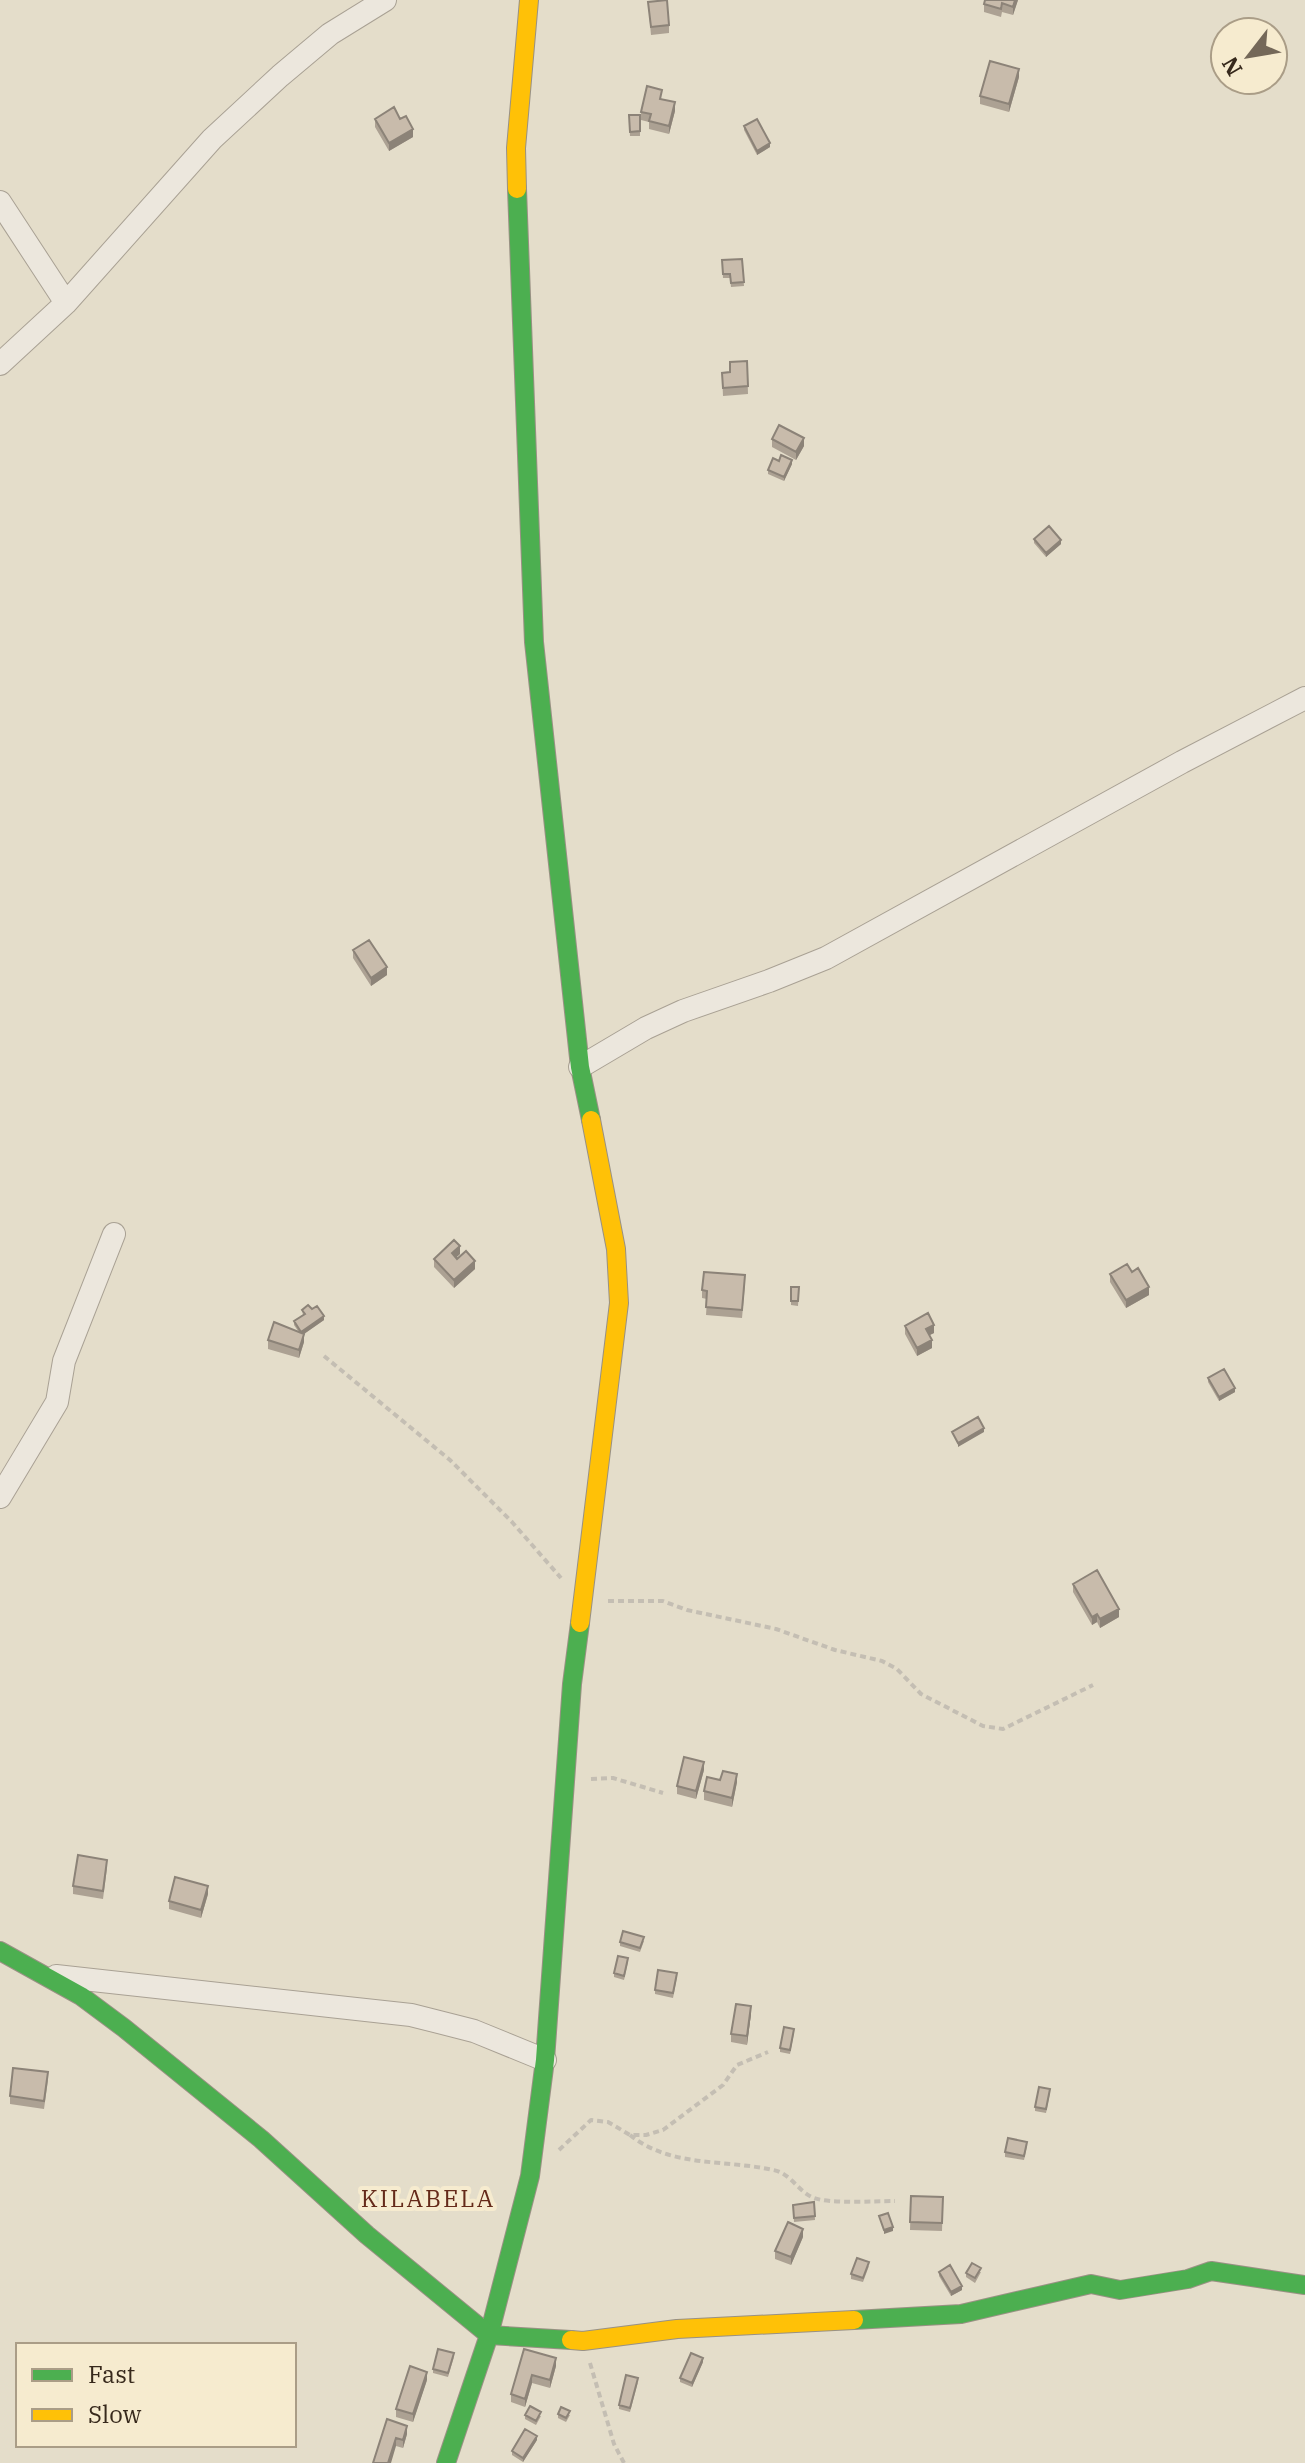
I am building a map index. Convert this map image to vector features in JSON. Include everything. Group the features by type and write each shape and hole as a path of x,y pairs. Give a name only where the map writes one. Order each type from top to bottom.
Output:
{"street":[{"path":"0,364 66,303 212,139 330,34 385,0"},
{"path":"446,2463 489,2335 530,2176 545,2060 572,1684 619,1303 616,1249 580,1067 534,642 516,148 529,0"},
{"path":"0,202 66,303"},
{"path":"580,1067 646,1028 683,1011 826,958 1305,698"},
{"path":"0,1497 57,1402 64,1361 114,1234"},
{"path":"0,1951 81,1996 124,2028 261,2139 367,2235 489,2335 583,2341 677,2329 961,2314 1091,2284 1120,2290 1188,2279 1211,2271 1305,2285"},
{"path":"43,1975 411,2015 474,2031 545,2060"}],"path":[{"path":"324,1356 450,1460 512,1522 582,1602 663,1601 687,1610 776,1629 835,1650 882,1661 897,1669 921,1694 983,1726 1003,1729 1093,1685"},
{"path":"565,1787 596,1777 663,1793"},
{"path":"630,2135 663,2130 723,2085 737,2065 768,2052"},
{"path":"530,2176 591,2120 608,2122 641,2144 675,2157 776,2170 792,2178 814,2198 895,2201"},
{"path":"583,2341 614,2444 624,2463"}],"building":[{"path":"667,0 669,25 651,27 648,2"},
{"path":"985,0 1015,0 1013,7 1002,3 1001,9 984,4"},
{"path":"990,61 1019,69 1009,104 980,96"},
{"path":"647,86 662,90 660,99 675,102 669,126 649,121 651,114 641,112"},
{"path":"394,107 400,119 406,116 413,129 389,143 375,119"},
{"path":"629,115 640,115 640,131 630,132"},
{"path":"757,119 770,143 757,151 744,126"},
{"path":"742,259 744,282 731,283 730,274 723,274 722,260"},
{"path":"747,361 748,386 723,388 722,373 730,372 730,362"},
{"path":"779,425 804,438 796,452 772,439"},
{"path":"781,455 792,460 784,477 768,470 773,458 779,461"},
{"path":"1049,526 1061,540 1046,553 1034,539"},
{"path":"369,940 387,967 371,978 353,950"},
{"path":"454,1240 460,1246 452,1253 457,1259 466,1251 475,1261 454,1280 434,1259"},
{"path":"1127,1264 1132,1272 1138,1268 1149,1287 1126,1300 1110,1274"},
{"path":"704,1272 745,1275 742,1310 706,1307 707,1291 702,1290"},
{"path":"791,1287 799,1287 798,1301 791,1301"},
{"path":"308,1305 312,1309 317,1306 324,1316 301,1332 294,1321 305,1314 302,1310"},
{"path":"928,1313 934,1325 926,1329 932,1340 917,1348 905,1326"},
{"path":"274,1322 304,1334 299,1350 268,1340"},
{"path":"1224,1369 1235,1388 1219,1397 1208,1378"},
{"path":"978,1417 984,1428 958,1443 952,1432"},
{"path":"1097,1570 1119,1609 1100,1619 1097,1614 1092,1617 1073,1584"},
{"path":"684,1757 704,1762 696,1791 677,1786"},
{"path":"723,1771 737,1774 732,1798 704,1791 707,1777 720,1780"},
{"path":"78,1855 107,1860 103,1891 73,1886"},
{"path":"175,1877 208,1886 201,1910 169,1901"},
{"path":"623,1931 644,1937 640,1948 620,1942"},
{"path":"618,1956 628,1958 624,1976 614,1973"},
{"path":"658,1970 677,1973 673,1993 655,1990"},
{"path":"736,2004 751,2006 747,2036 731,2034"},
{"path":"784,2027 794,2029 790,2050 780,2048"},
{"path":"13,2068 48,2072 44,2101 10,2096"},
{"path":"1039,2087 1050,2089 1046,2109 1035,2107"},
{"path":"1008,2138 1027,2142 1024,2156 1005,2152"},
{"path":"911,2196 943,2197 942,2223 910,2222"},
{"path":"814,2202 815,2216 794,2218 793,2205"},
{"path":"888,2213 893,2227 884,2230 879,2216"},
{"path":"788,2222 803,2229 791,2257 775,2251"},
{"path":"857,2258 869,2262 863,2278 851,2274"},
{"path":"972,2263 981,2268 975,2278 966,2273"},
{"path":"950,2265 962,2286 951,2292 939,2272"},
{"path":"438,2349 454,2353 448,2373 433,2369"},
{"path":"524,2349 556,2358 550,2380 532,2375 525,2399 511,2394"},
{"path":"691,2353 703,2358 692,2383 680,2378"},
{"path":"410,2366 427,2372 413,2414 396,2409"},
{"path":"626,2375 638,2378 630,2408 619,2405"},
{"path":"530,2406 541,2412 536,2421 525,2415"},
{"path":"561,2407 570,2411 566,2418 558,2414"},
{"path":"387,2419 407,2426 403,2440 396,2438 388,2463 373,2463"},
{"path":"525,2429 537,2436 523,2458 512,2451"}],"traffic: fast":[{"path":"517,189 534,642 580,1067 591,1120"},
{"path":"446,2463 489,2335 530,2176 545,2060 572,1684 580,1623"},
{"path":"0,1951 81,1996 124,2028 261,2139 367,2235 489,2335 571,2340"},
{"path":"854,2320 961,2314 1091,2284 1120,2290 1188,2279 1211,2271 1305,2285"}],"traffic: slow":[{"path":"517,189 516,148 529,0"},
{"path":"580,1623 619,1303 616,1249 591,1120"},
{"path":"571,2340 677,2329 854,2320"}],"district":[{"name":"KILABELA","path":"428,2198"}]}
